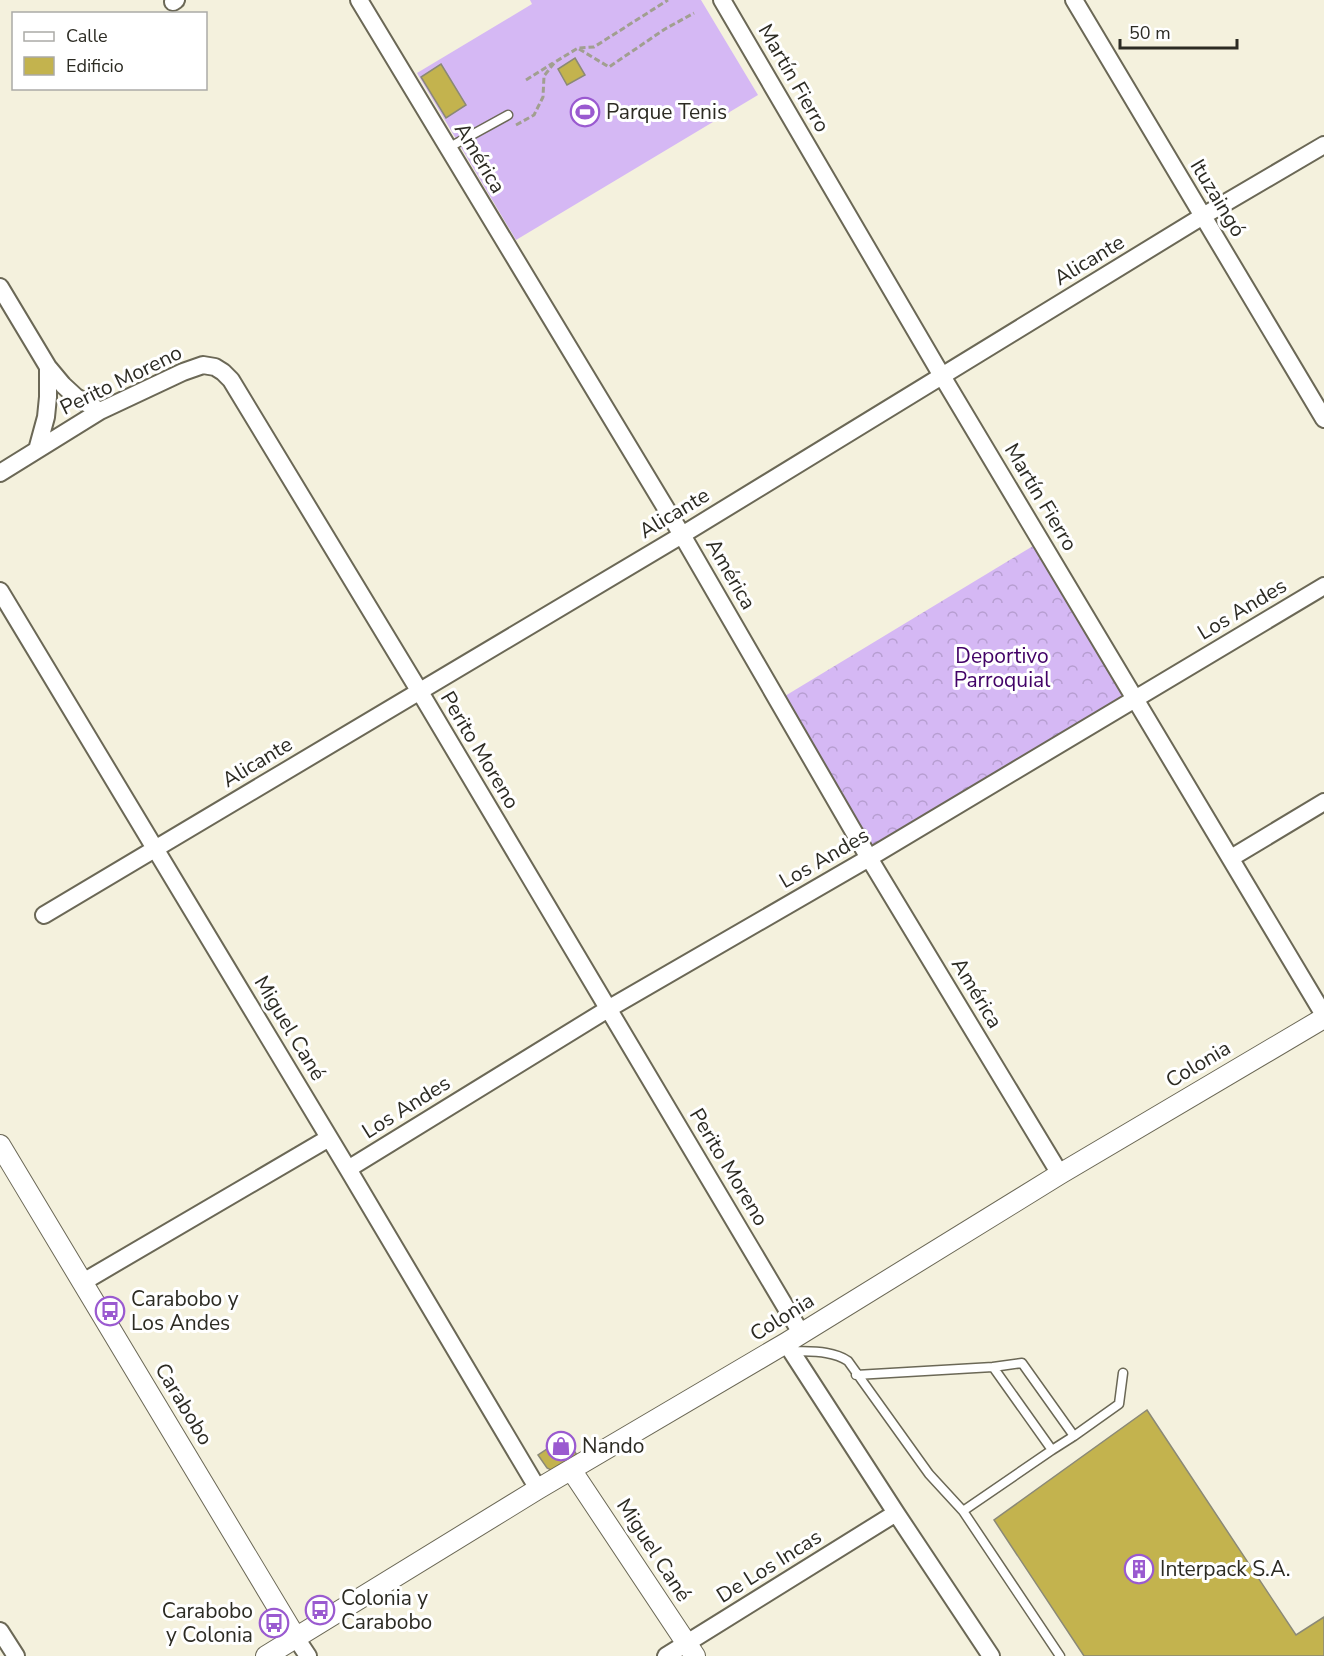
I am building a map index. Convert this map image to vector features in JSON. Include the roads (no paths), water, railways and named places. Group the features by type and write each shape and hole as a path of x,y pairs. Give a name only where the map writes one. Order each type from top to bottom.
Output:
{"street":[{"name":"América","path":"359,0 682,535 869,858 1060,1174"},
{"name":"Martín Fierro","path":"722,0 942,376 1324,1016"},
{"name":"Ituzaingó","path":"1074,0 1324,418"},
{"name":"Alicante","path":"44,915 682,535 1203,216 1324,145"},
{"path":"0,287 48,367 76,397 100,411"},
{"name":"Perito Moreno","path":"37,450 100,411 183,372 203,365 215,366 231,380 608,1009 793,1342 896,1514 991,1656"},
{"path":"0,473 37,450 46,417 48,367"},
{"name":"Los Andes","path":"348,1169 608,1009 869,858 1324,586"},
{"name":"Miguel Cané","path":"0,591 348,1169 538,1490"},
{"path":"1231,858 1324,802"},
{"name":"Colonia","path":"266,1656 538,1490 793,1342 1060,1174 1324,1016"},
{"path":"83,1282 329,1138"},
{"name":"Carabobo","path":"0,1145 308,1656"},
{"name":"Miguel Cané","path":"572,1471 691,1650"},
{"name":"De Los Incas","path":"666,1656 691,1650 896,1514"},
{"path":"0,1631 16,1656"}],"lane":[{"path":"448,148 508,115"},
{"path":"793,1342 842,1357 848,1361 929,1474 963,1511 1060,1656"},
{"path":"856,1375 993,1367 1022,1363 1074,1436"},
{"path":"993,1367 1052,1450"},
{"path":"963,1511 1119,1404 1123,1373"}],"place":[{"name":"Parque Tenis","path":"585,112"},
{"name":"Carabobo y Los Andes","path":"110,1311"},
{"name":"Nando","path":"561,1446"},
{"name":"Interpack S.A.","path":"1139,1569"},
{"name":"Colonia y Carabobo","path":"320,1610"},
{"name":"Carabobo y Colonia","path":"274,1623"}],"park label":[{"name":"Deportivo Parroquial","path":"1002,668"}]}
